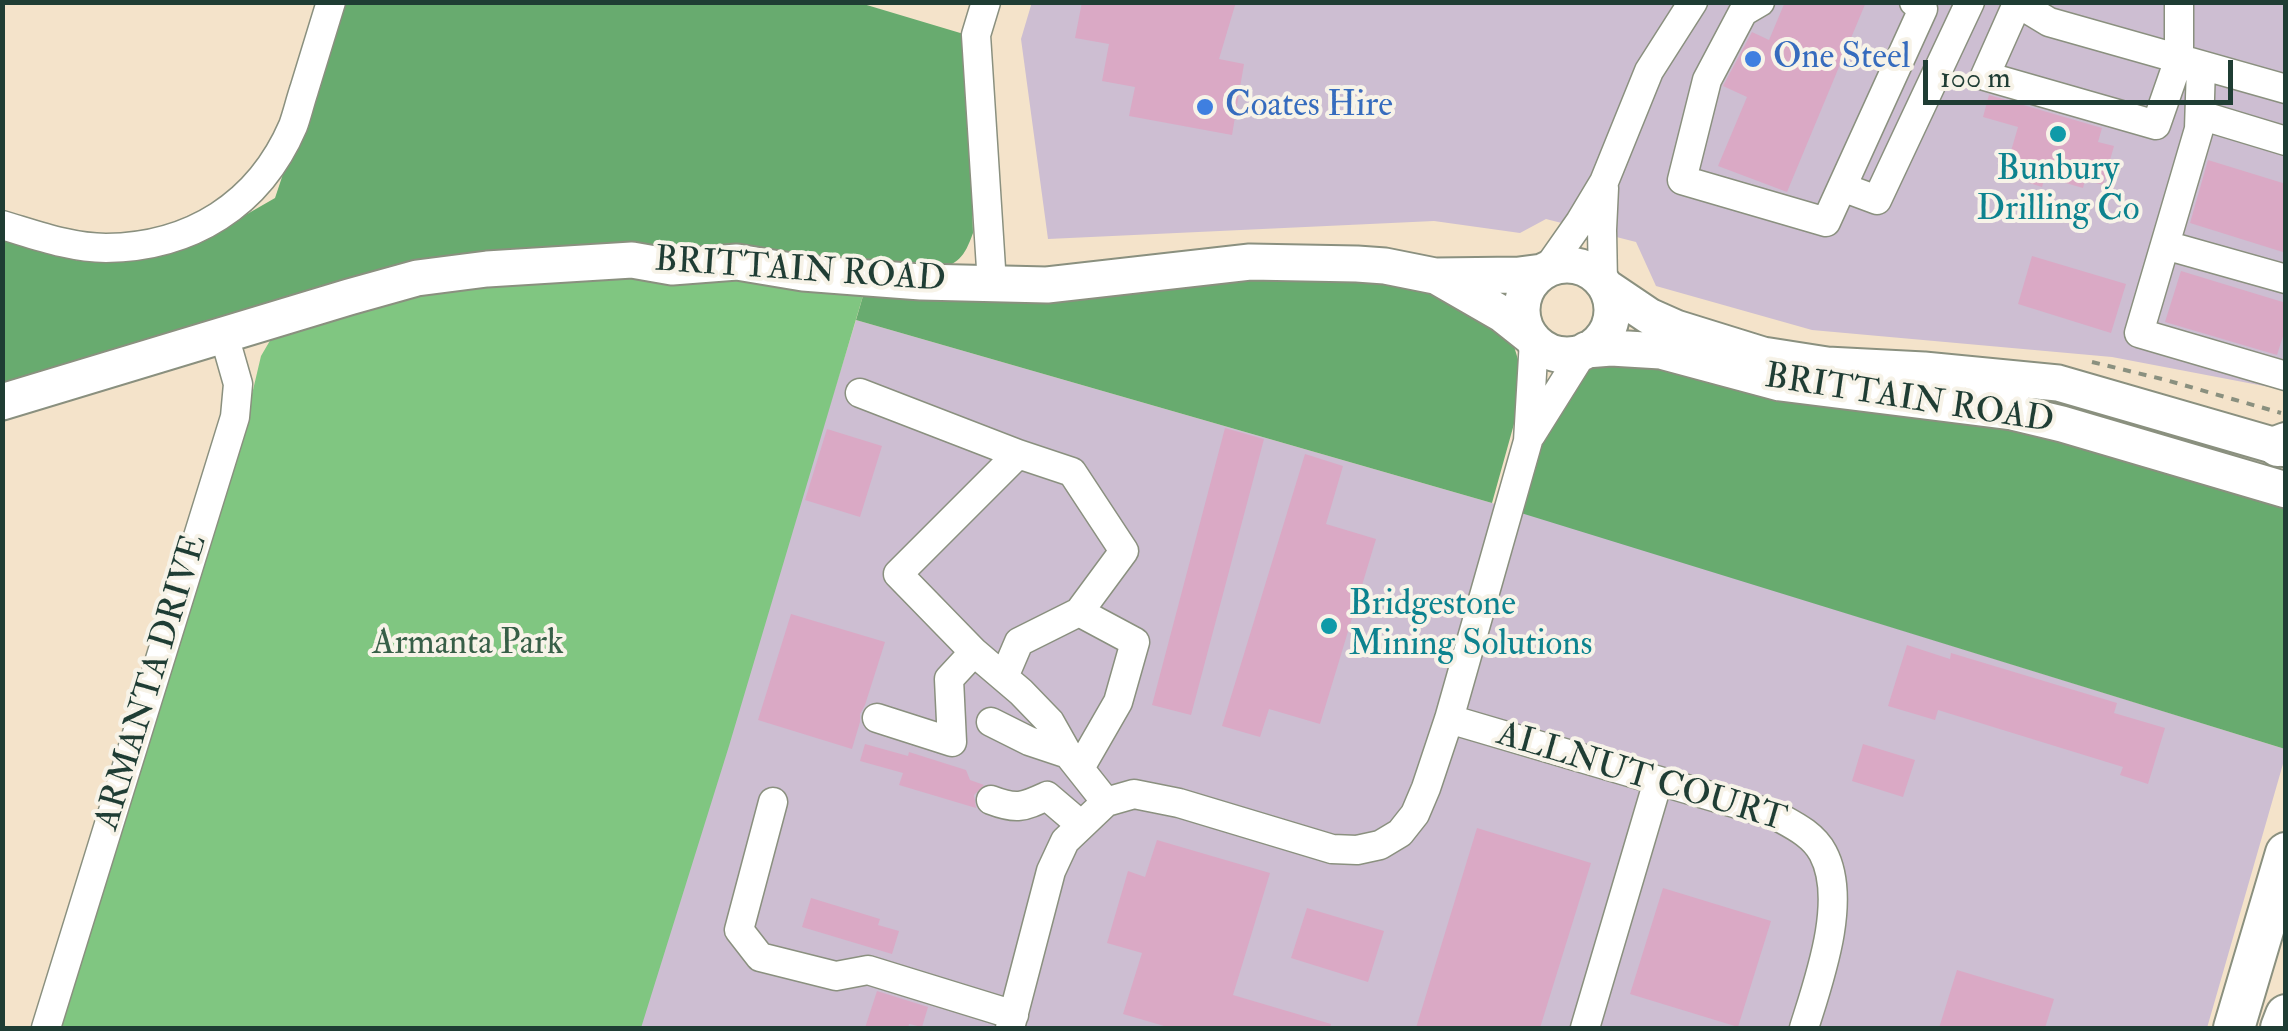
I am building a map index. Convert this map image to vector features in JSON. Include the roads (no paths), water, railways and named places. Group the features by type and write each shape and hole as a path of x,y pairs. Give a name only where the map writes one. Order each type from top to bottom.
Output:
{"highway":[{"path":"2234,1028 2286,854"},
{"path":"2282,1028 2286,1014"}],"main road":[{"name":"BRITTAIN ROAD","path":"2,402 417,278 506,267 632,260 672,268 737,262 803,273 1046,285 1250,262 1371,265 1435,276 1518,275 1545,270"},
{"path":"1572,265 1584,268 1605,285 1611,300 1608,330 1585,351 1556,354 1532,339 1524,324 1524,295 1531,282 1545,270 1572,265"},
{"name":"BRITTAIN ROAD","path":"1435,276 1502,314 1532,339"},
{"name":"BRITTAIN ROAD","path":"1605,285 1649,316 1763,356 1827,365 2058,383 2283,446"},
{"name":"BRITTAIN ROAD","path":"1585,351 1661,351 1780,383 2012,412 2286,490"}],"street":[{"path":"2,225 52,240 104,248 158,243 200,229 238,202 268,170 292,126 332,2"},
{"path":"986,2 976,35 992,284"},
{"path":"1545,270 1604,182 1648,71 1693,2"},
{"path":"1743,5 1707,80 1682,180 1826,222 1923,10 1914,2"},
{"path":"1842,188 1877,200 1970,2"},
{"path":"2179,2 2200,128 2140,332 2286,376"},
{"path":"2190,62 2156,125 1985,76 2025,5 2049,22 2190,62 2286,90"},
{"path":"1890,83 1925,98"},
{"path":"2200,115 2286,141"},
{"path":"1604,182 1605,285"},
{"path":"2165,245 2286,279"},
{"name":"ARMANTA DRIVE","path":"46,1028 235,417 238,384 224,335"},
{"path":"772,802 739,930 760,957 836,976 868,970 1012,1022 1051,872 1065,841 1106,802 1134,794 1179,803 1332,850 1380,845 1400,832 1415,814 1449,719 1528,440 1532,339"},
{"path":"1528,440 1585,351"},
{"path":"860,393 1072,472 1124,551 1079,612 1019,642 1004,677"},
{"path":"1018,454 898,574 1050,722 1106,802"},
{"path":"1074,761 1118,702 1135,642 1079,612"},
{"path":"877,718 952,742 949,679 974,652"},
{"name":"ALLNUT COURT","path":"1449,719 1774,815 1803,830 1822,850 1832,882 1833,919 1804,1028"},
{"path":"991,722 1074,761"},
{"path":"1585,1028 1658,780"},
{"path":"991,800 1011,808 1048,796 1081,825"}],"place":[{"name":"One Steel","path":"1753,59"},
{"name":"Coates Hire","path":"1205,107"},
{"name":"Bunbury Drilling Co","path":"2058,134"},
{"name":"Bridgestone Mining Solutions","path":"1329,626"}],"park label":[{"name":"Armanta Park","path":"468,645"}]}
